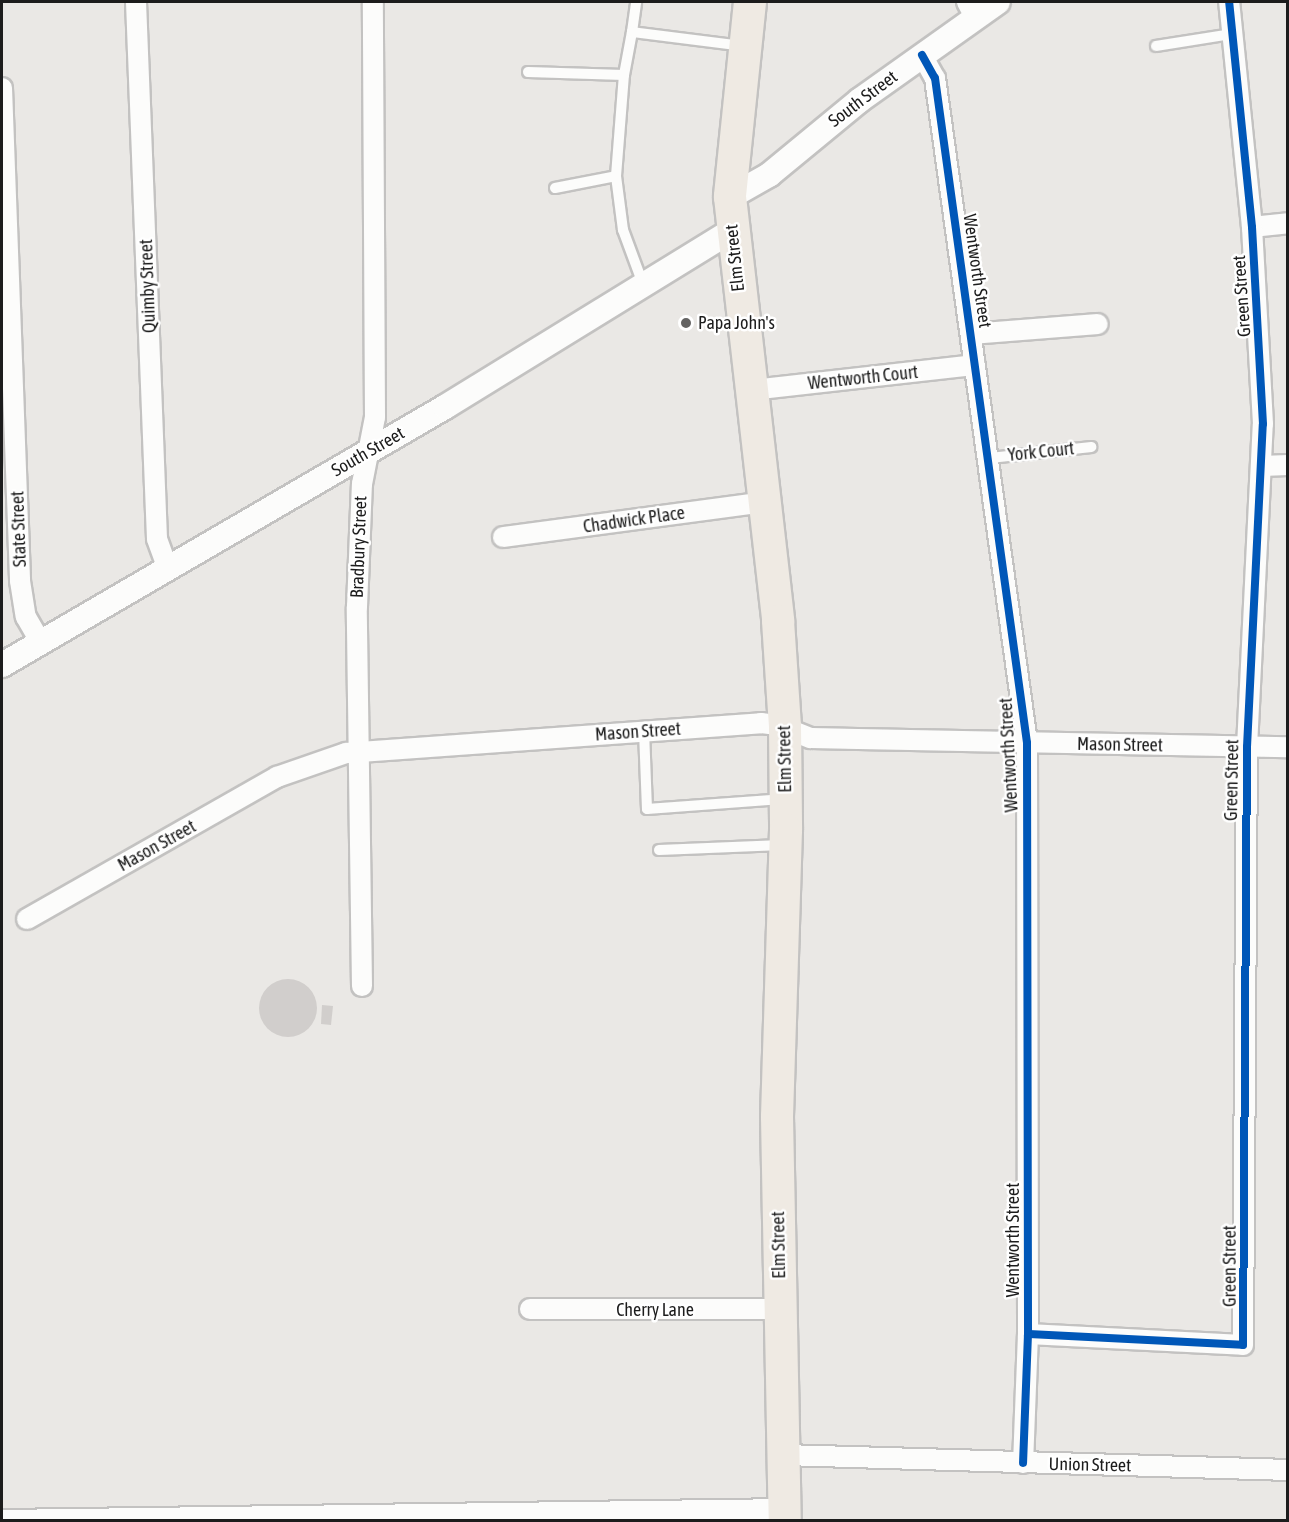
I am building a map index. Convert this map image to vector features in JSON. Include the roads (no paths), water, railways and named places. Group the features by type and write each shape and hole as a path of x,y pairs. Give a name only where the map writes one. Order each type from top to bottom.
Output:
{"main road":[{"name":"Elm Street","path":"750,2 730,197 730,231 752,390 785,727 786,845 777,1118 779,1309 785,1515"}],"street":[{"name":"Quimby Street","path":"136,2 157,538 168,569"},
{"name":"Bradbury Street","path":"362,986 358,542 362,484 375,417 373,2"},
{"name":"South Street","path":"730,197 769,175 860,100 922,55 971,9 998,2"},
{"name":"Green Street","path":"1028,1335 1244,1345 1247,747 1262,466 1263,382 1252,227 1229,2"},
{"name":"Wentworth Street","path":"922,55 935,78 990,458 1027,743 1028,1335 1023,1463"},
{"name":"State Street","path":"2,88 20,581 26,617 40,641"},
{"path":"1252,227 1287,223"},
{"name":"South Street","path":"2,665 370,450 730,231"},
{"path":"971,334 1098,324"},
{"name":"Wentworth Court","path":"752,390 975,365"},
{"path":"1262,466 1287,465"},
{"name":"Chadwick Place","path":"503,537 764,502"},
{"name":"Mason Street","path":"27,919 284,774 322,759 361,752 761,723 785,727 811,738 1287,747"},
{"name":"Cherry Lane","path":"530,1309 779,1309"},
{"name":"Union Street","path":"784,1455 1287,1470"},
{"path":"2,1520 785,1515"}],"lane":[{"path":"636,2 624,75 616,177 623,230 643,284"},
{"path":"632,32 745,46"},
{"path":"1156,46 1232,34"},
{"path":"528,72 624,75"},
{"path":"555,188 616,177"},
{"name":"York Court","path":"990,458 1091,447"},
{"path":"644,731 647,809 786,799"},
{"path":"659,850 786,845"}],"place":[{"name":"Papa John's","path":"686,323"}]}
